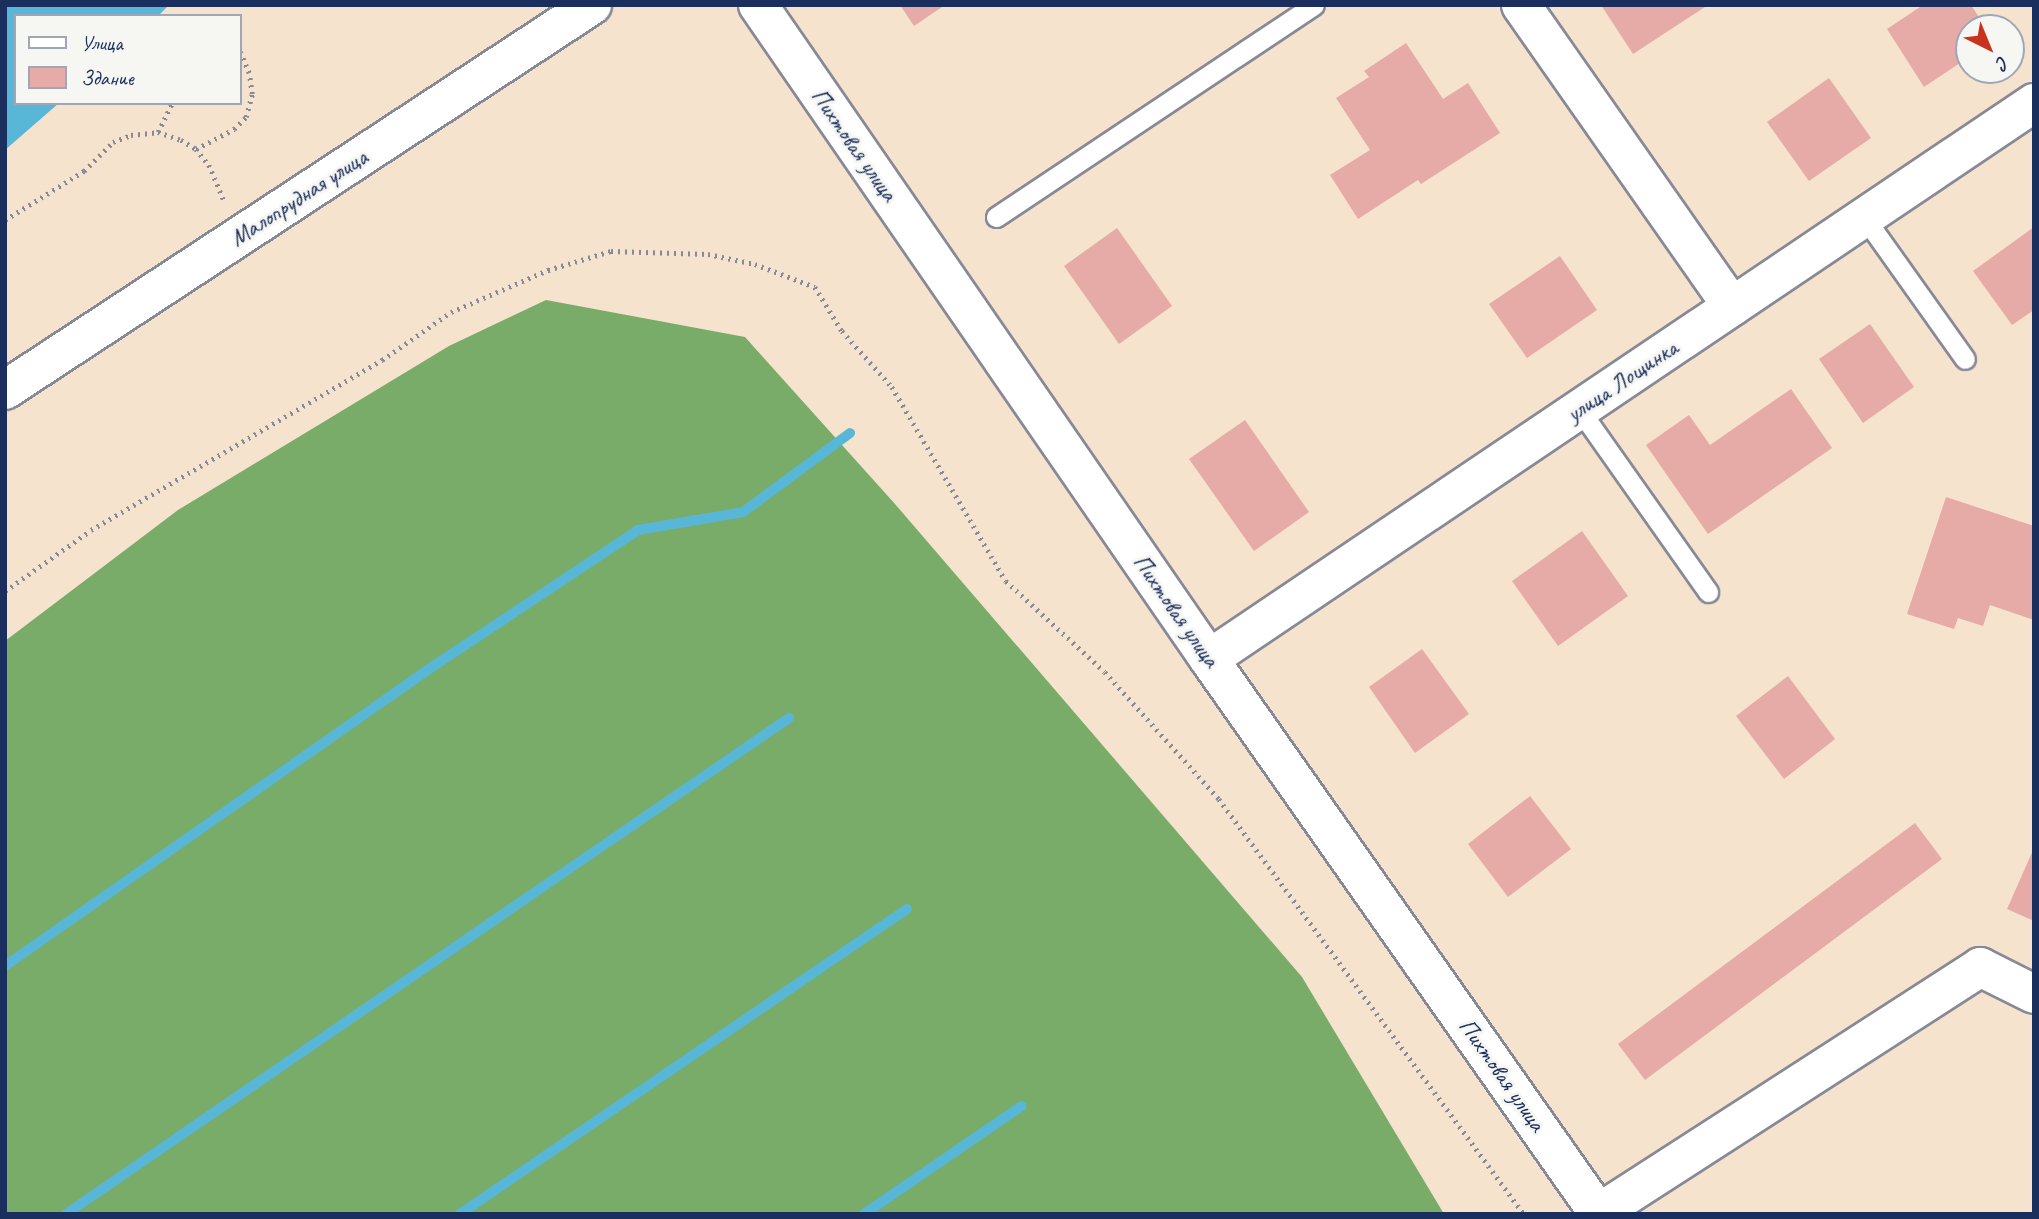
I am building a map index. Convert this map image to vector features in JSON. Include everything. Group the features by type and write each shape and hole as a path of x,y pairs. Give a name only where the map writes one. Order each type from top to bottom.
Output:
{"street":[{"name":"Малопрудная улица","path":"5,390 592,5"},
{"name":"Пихтовая улица","path":"758,5 1209,659 1599,1213"},
{"path":"1521,5 1732,306"},
{"name":"улица Лощинка","path":"1209,659 2034,103"},
{"path":"1599,1213 1980,967 2034,994"}],"lane":[{"path":"996,217 1314,5"},
{"path":"1864,217 1965,359"},
{"path":"1579,410 1708,592"}],"path":[{"path":"195,149 234,129 246,117 252,93 249,74 242,57"},
{"path":"158,132 171,105"},
{"path":"5,220 84,171 113,142 131,135 158,132 181,140 195,149 217,178 237,239"},
{"path":"5,590 91,530 382,360 451,312 548,270 611,251 708,254 755,264 815,287 842,331 892,387 1006,582 1105,672 1219,799 1524,1214"}],"green space":[{"path":"546,300 745,337 895,504 1302,977 1444,1214 5,1214 5,641 178,510 449,346"}],"water":[{"path":"5,5 169,5 160,14 14,14 14,105 57,105 5,150"}],"building":[{"path":"900,5 945,5 914,26"},
{"path":"1601,5 1708,5 1633,54"},
{"path":"1923,5 1971,5 1977,14 1955,14 1955,66 1924,87 1887,29"},
{"path":"1406,43 1443,99 1468,83 1500,133 1421,184 1418,180 1358,219 1330,175 1370,150 1336,98 1369,77 1364,71"},
{"path":"1829,78 1871,138 1809,181 1767,122"},
{"path":"2034,227 2034,310 2012,325 1973,271"},
{"path":"1117,228 1172,306 1119,344 1064,266"},
{"path":"1560,256 1597,310 1527,358 1489,304"},
{"path":"1870,324 1914,387 1863,423 1819,359"},
{"path":"1791,389 1832,448 1708,534 1646,445 1689,415 1710,445"},
{"path":"1245,420 1309,512 1254,551 1189,459"},
{"path":"1946,497 2034,526 2034,620 1990,605 1983,626 1958,618 1954,629 1907,614"},
{"path":"1582,531 1628,596 1558,646 1512,581"},
{"path":"1422,649 1469,714 1415,753 1369,687"},
{"path":"1788,676 1835,739 1784,779 1736,716"},
{"path":"1530,796 1571,849 1508,897 1468,844"},
{"path":"1915,823 1942,859 1645,1080 1618,1044"},
{"path":"2034,848 2034,921 2007,909"}],"waterway":[{"path":"5,966 429,669 638,530 743,512 850,433"},
{"path":"66,1214 789,718"},
{"path":"460,1214 907,909"},
{"path":"864,1214 1022,1106"}]}
